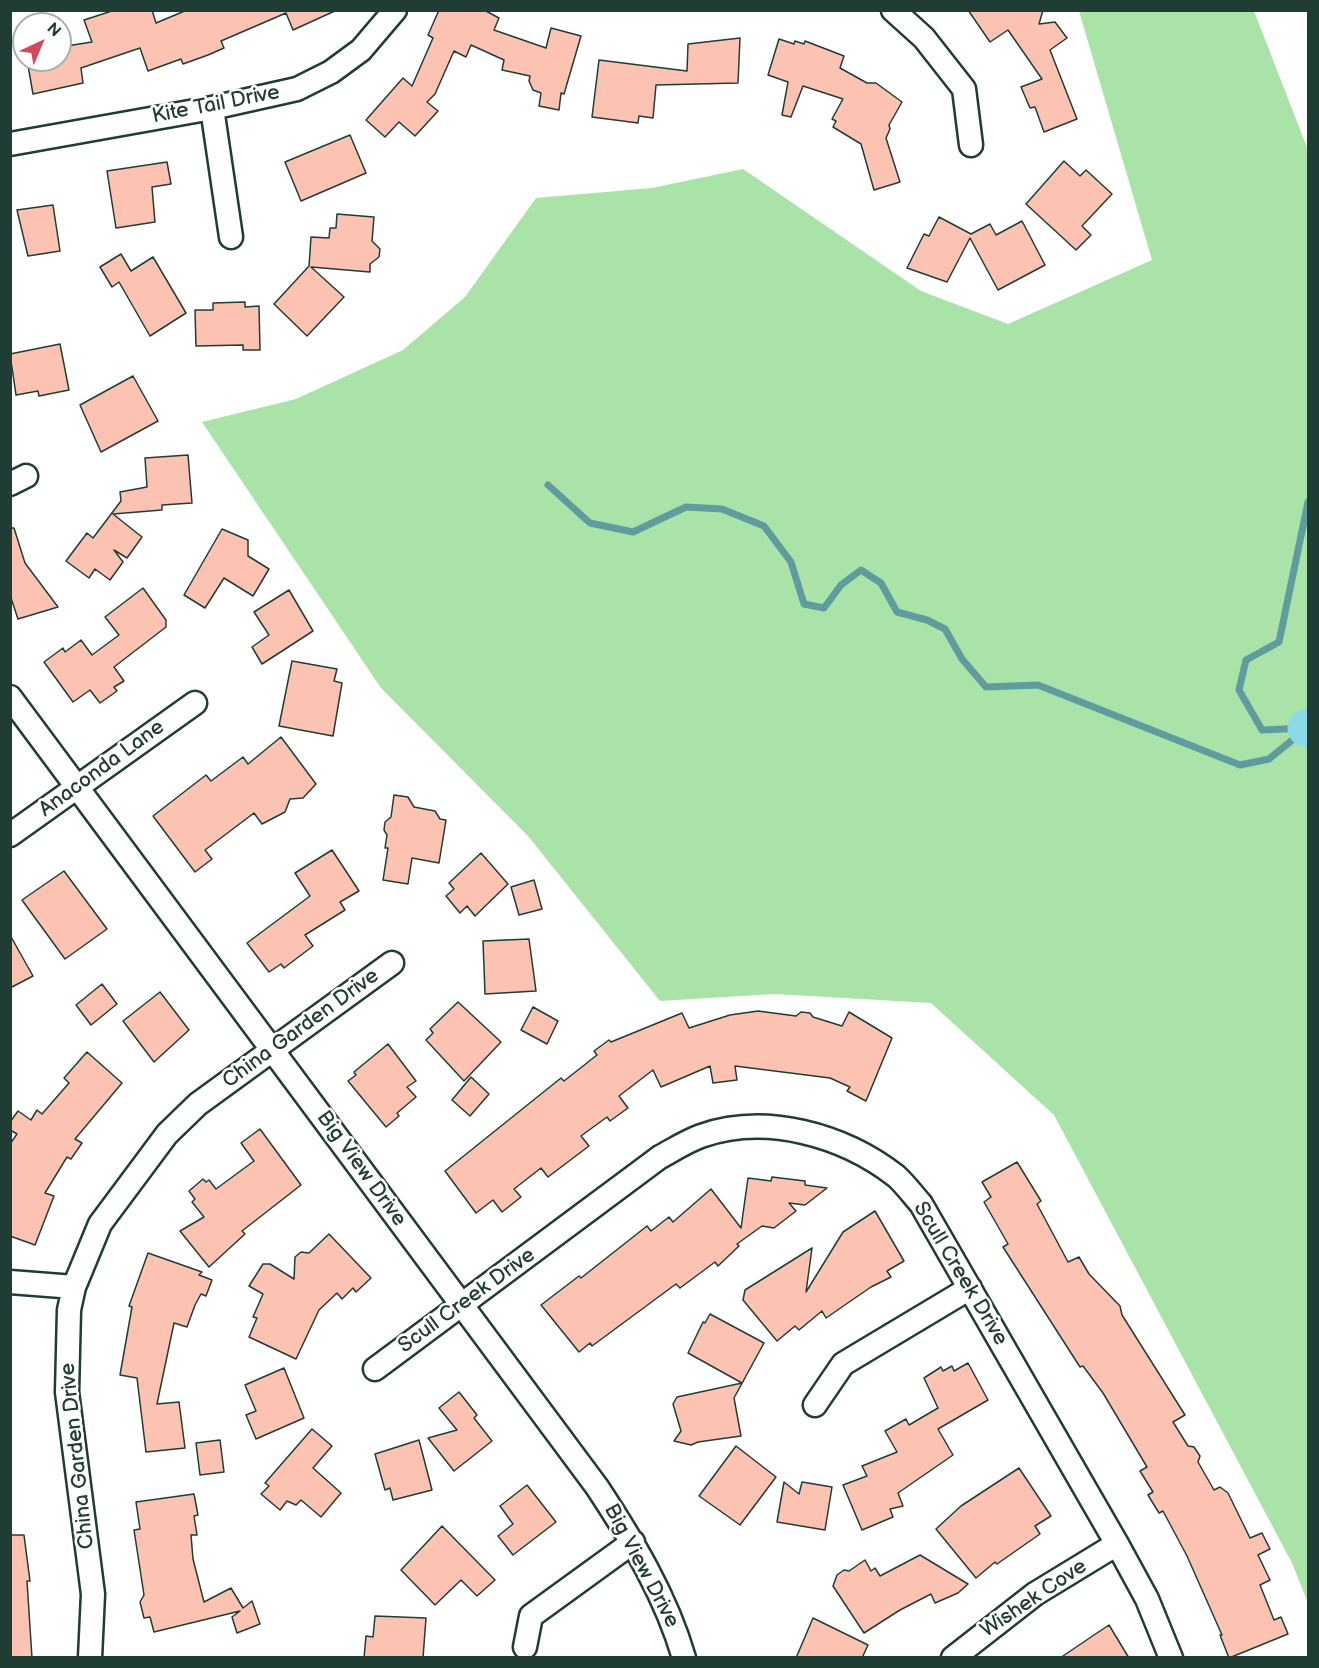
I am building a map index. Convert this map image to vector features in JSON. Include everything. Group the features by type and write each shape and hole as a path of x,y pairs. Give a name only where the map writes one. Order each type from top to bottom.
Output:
{"street":[{"name":"Kite Tail Drive","path":"10,144 212,108 297,89 331,72 361,50 395,10"},
{"path":"893,10 924,38 963,88 971,145"},
{"path":"212,108 231,237"},
{"name":"Big View Drive","path":"10,697 597,1487 633,1542 675,1627 684,1658"},
{"name":"Anaconda Lane","path":"10,835 195,703"},
{"name":"China Garden Drive","path":"90,1658 93,1593 67,1392 69,1310 74,1287 100,1224 167,1134 198,1104 392,963"},
{"name":"Scull Creek Drive","path":"375,1369 660,1157 700,1136 744,1126 790,1129 833,1140 867,1157 898,1178 921,1204 1148,1599 1172,1658"},
{"path":"10,1282 74,1287"},
{"path":"815,1405 843,1364 970,1288"},
{"path":"525,1647 531,1616 633,1542"},
{"name":"Wishek Cove","path":"953,1658 1035,1594 1117,1544"}],"green space":[{"path":"1079,11 1254,11 1308,150 1308,1603 1292,1563 1054,1115 931,1003 775,994 660,1001 528,836 381,688 202,422 296,399 403,350 465,297 536,198 652,188 743,169 921,291 1008,324 1152,260"}],"building":[{"path":"115,10 152,10 156,23 187,10 337,10 293,30 286,13 221,41 224,48 208,55 183,64 181,59 148,71 140,48 81,68 83,83 33,94 29,72 72,72 72,45 92,42 84,20"},
{"path":"439,10 484,10 499,18 494,30 546,48 551,28 581,36 564,94 561,93 559,110 539,106 541,93 533,90 529,81 530,76 502,70 504,60 471,45 466,57 454,51 435,94 427,102 438,111 415,136 399,122 385,137 366,120 403,78 412,86 433,38 428,35"},
{"path":"968,10 1043,10 1039,24 1055,22 1067,38 1050,50 1077,119 1044,132 1035,107 1030,108 1021,87 1042,79 1008,30 990,42"},
{"path":"740,38 738,83 656,85 653,118 639,116 638,123 592,117 599,60 687,71 688,44"},
{"path":"779,39 794,44 795,41 804,44 805,41 844,56 840,68 867,83 876,83 902,102 889,125 890,129 886,138 900,182 874,190 861,144 833,127 836,121 832,119 843,99 803,86 791,117 782,115 788,82 768,75"},
{"path":"350,135 366,173 301,201 285,162"},
{"path":"1064,161 1080,176 1086,170 1112,194 1082,226 1091,235 1076,250 1026,204"},
{"path":"167,162 171,184 152,187 155,222 116,228 107,171"},
{"path":"53,205 60,251 28,256 17,210"},
{"path":"337,214 374,217 372,241 380,249 379,257 370,264 370,272 311,267 344,297 307,336 274,304 309,266 311,237 329,238 330,228 336,228"},
{"path":"939,217 971,234 990,224 996,235 1022,221 1045,265 998,290 970,238 947,282 907,268 924,234 929,236"},
{"path":"121,254 131,271 153,257 186,313 150,336 119,282 112,287 100,267"},
{"path":"245,302 245,307 259,306 260,350 243,350 243,345 196,346 195,310 213,310 213,303"},
{"path":"60,344 69,390 39,396 38,391 16,395 10,354"},
{"path":"133,376 158,421 101,452 80,405"},
{"path":"188,455 192,503 162,505 162,510 113,514 142,537 127,558 114,550 123,562 110,580 95,569 89,578 66,561 87,533 93,538 121,501 120,492 147,487 145,458"},
{"path":"10,528 14,528 25,563 58,607 18,619 10,595"},
{"path":"222,529 248,540 248,556 269,569 253,596 224,578 205,608 184,595"},
{"path":"143,588 166,620 166,627 114,667 124,681 114,687 117,691 100,703 90,690 73,702 44,662 63,648 65,652 81,640 92,655 119,635 105,617"},
{"path":"289,590 313,631 262,664 252,647 269,635 254,612"},
{"path":"292,661 337,669 334,681 342,683 333,736 279,726"},
{"path":"281,737 316,784 303,798 290,799 285,812 262,824 254,813 205,850 212,859 195,872 153,816 206,775 211,781 243,757 248,764"},
{"path":"394,795 408,797 414,807 435,811 440,819 446,820 439,863 412,858 408,884 383,880 388,848 385,848 387,835 384,830 385,822 391,817"},
{"path":"332,850 359,891 340,902 345,910 305,935 313,946 284,968 281,964 269,972 247,943 310,896 295,873"},
{"path":"481,853 508,884 475,916 467,906 460,913 446,896 454,889 449,883"},
{"path":"64,871 107,929 65,959 22,900"},
{"path":"534,880 542,909 519,915 511,887"},
{"path":"10,935 33,976 10,988"},
{"path":"529,939 536,991 485,994 483,941"},
{"path":"102,984 117,1004 91,1025 76,1005"},
{"path":"160,992 189,1030 154,1062 123,1021"},
{"path":"458,1002 501,1042 464,1081 426,1040 433,1033 430,1029"},
{"path":"533,1007 558,1021 547,1044 521,1030"},
{"path":"758,1011 796,1016 801,1012 810,1013 813,1017 842,1026 849,1012 892,1038 866,1101 847,1091 850,1087 830,1078 735,1066 737,1080 713,1083 710,1066 661,1087 653,1070 619,1096 628,1108 610,1121 607,1117 581,1136 589,1146 548,1177 541,1168 514,1189 521,1197 502,1212 493,1200 476,1213 445,1171 561,1078 564,1081 597,1055 594,1051 609,1040 611,1042 682,1013 689,1028 730,1015"},
{"path":"388,1044 416,1081 407,1087 416,1097 397,1113 399,1116 386,1127 348,1081 356,1075 354,1072"},
{"path":"87,1052 122,1083 75,1139 82,1143 71,1159 67,1157 45,1193 54,1196 35,1245 10,1236 10,1144 17,1134 10,1130 10,1122 18,1111 31,1120 37,1110 42,1114 69,1083 64,1078"},
{"path":"471,1077 489,1094 470,1116 452,1100"},
{"path":"260,1129 301,1185 242,1231 245,1234 209,1267 180,1231 204,1217 192,1202 195,1199 189,1191 203,1179 206,1182 209,1180 216,1189 254,1161 241,1143"},
{"path":"1017,1162 1041,1201 1037,1204 1068,1262 1079,1257 1089,1274 1120,1306 1122,1315 1185,1415 1173,1422 1188,1446 1194,1447 1200,1456 1198,1462 1214,1490 1220,1487 1228,1493 1250,1538 1262,1533 1270,1549 1258,1555 1270,1580 1260,1585 1274,1620 1281,1617 1288,1634 1229,1658 1220,1635 1222,1635 1187,1556 1163,1511 1159,1513 1148,1495 1153,1492 1140,1471 1147,1467 1103,1393 1083,1366 1080,1367 1003,1247 1008,1244 984,1202 991,1197 982,1182"},
{"path":"772,1177 805,1181 805,1185 827,1188 805,1205 789,1203 796,1211 774,1228 762,1226 737,1244 739,1246 718,1266 715,1262 680,1288 676,1284 592,1346 590,1343 579,1352 541,1305 579,1276 581,1278 647,1226 651,1231 669,1217 673,1222 711,1189 741,1228 748,1178 771,1181"},
{"path":"875,1211 904,1261 887,1271 891,1277 871,1287 826,1318 822,1311 799,1330 795,1326 777,1341 743,1300 745,1290 812,1248 806,1292 843,1232"},
{"path":"329,1234 371,1278 356,1292 353,1288 342,1299 337,1293 319,1310 296,1359 249,1337 257,1318 253,1317 263,1294 249,1286 263,1264 270,1264 294,1279 295,1257 301,1252 309,1253"},
{"path":"148,1253 202,1272 199,1275 212,1280 206,1296 201,1294 195,1305 187,1327 174,1323 157,1404 179,1402 185,1448 146,1452 137,1378 120,1375 132,1307 129,1306"},
{"path":"710,1314 764,1343 734,1398 741,1436 691,1445 674,1441 681,1431 673,1404 677,1397 742,1383 688,1353 703,1322 705,1323"},
{"path":"968,1363 988,1400 938,1429 953,1455 898,1493 903,1506 890,1509 893,1517 862,1530 843,1485 867,1476 862,1466 897,1452 885,1431 906,1419 909,1425 938,1408 924,1378 941,1367 943,1371 952,1366 954,1371"},
{"path":"284,1368 304,1418 256,1439 246,1415 256,1411 245,1385"},
{"path":"459,1392 477,1415 474,1418 492,1441 454,1471 428,1438 457,1430 439,1408"},
{"path":"312,1429 332,1446 313,1468 341,1493 321,1517 301,1500 296,1505 287,1501 280,1510 261,1494 269,1486 265,1483"},
{"path":"220,1440 224,1472 200,1475 196,1443"},
{"path":"419,1440 432,1490 393,1500 390,1488 385,1490 375,1454"},
{"path":"736,1446 776,1477 740,1525 699,1496"},
{"path":"1019,1468 1051,1516 1035,1526 1040,1534 997,1564 995,1562 976,1578 936,1529 961,1506"},
{"path":"784,1482 799,1494 802,1482 832,1487 825,1530 777,1522"},
{"path":"527,1485 556,1522 513,1555 498,1536 513,1524 500,1506"},
{"path":"194,1494 198,1515 194,1516 197,1535 191,1535 193,1559 204,1602 231,1588 243,1608 252,1601 260,1624 237,1633 232,1617 240,1611 154,1632 150,1617 144,1618 140,1602 144,1595 134,1530 140,1529 136,1502"},
{"path":"442,1526 495,1580 477,1596 461,1580 435,1605 401,1570"},
{"path":"10,1535 24,1535 30,1581 27,1581 32,1658 10,1658"},
{"path":"920,1555 968,1584 958,1593 935,1603 931,1594 864,1633 833,1586 837,1575 844,1570 849,1571 865,1560 871,1571 875,1568 880,1576"},
{"path":"375,1616 426,1618 423,1658 364,1658 366,1636 373,1637"},
{"path":"813,1618 868,1645 862,1658 796,1658"},
{"path":"1109,1625 1129,1658 1060,1658 1094,1635"}],"waterway":[{"path":"548,485 590,523 633,532 686,507 722,509 764,526 791,562 804,604 824,608 841,585 861,570 881,583 897,612 927,620 945,629 962,659 986,687 1038,685 1240,765 1269,759 1307,728"},
{"path":"1306,728 1262,730 1239,690 1246,660 1279,642 1308,502"}]}
